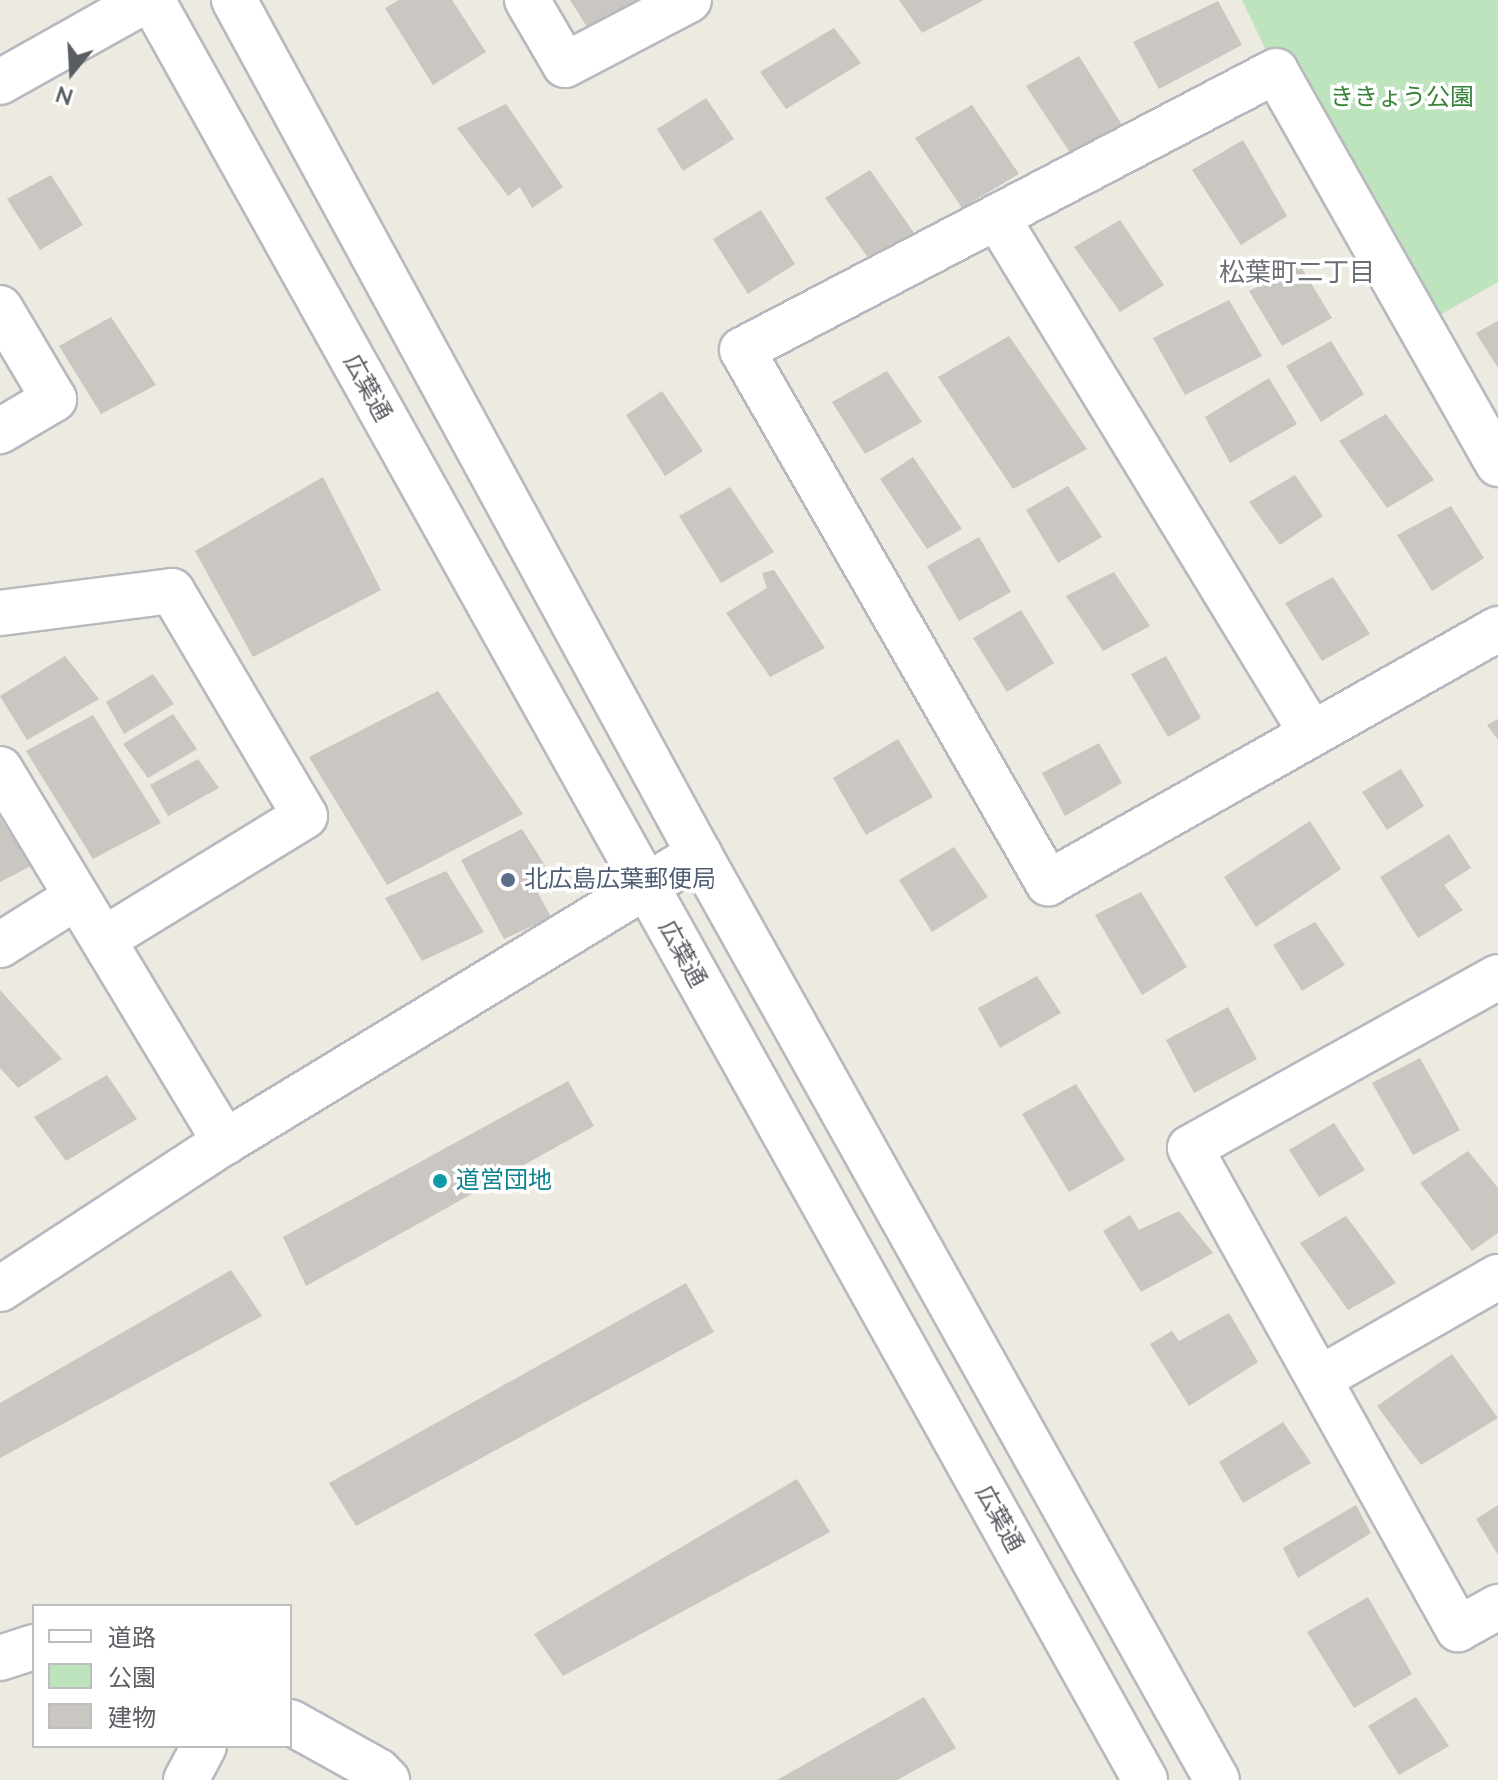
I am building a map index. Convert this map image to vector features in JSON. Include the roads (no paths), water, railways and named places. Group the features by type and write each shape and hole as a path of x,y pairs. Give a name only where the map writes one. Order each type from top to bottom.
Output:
{"street":[{"path":"0,82 149,0"},
{"name":"広葉通","path":"149,0 1145,1780"},
{"path":"234,0 699,854 1217,1780"},
{"path":"527,0 565,65 689,0"},
{"path":"1498,464 1276,71 998,219 742,350 1048,883 1498,629"},
{"path":"998,219 1312,734"},
{"path":"0,308 54,399 0,431"},
{"path":"0,613 172,591 305,816 104,939"},
{"path":"0,769 75,898 104,939 225,1142"},
{"path":"0,1289 225,1142 699,854"},
{"path":"0,945 75,898"},
{"path":"1498,977 1190,1148 1458,1629 1498,1607"},
{"path":"1319,1379 1498,1277"},
{"path":"0,1658 32,1648"},
{"path":"292,1723 378,1771 387,1780"},
{"path":"186,1780 203,1748"}],"place":[{"name":"北広島広葉郵便局","path":"508,880"},
{"name":"道営団地","path":"440,1181"}],"district":[{"name":"松葉町二丁目","path":"1297,273"}],"park label":[{"name":"ききょう公園","path":"1402,98"}]}
